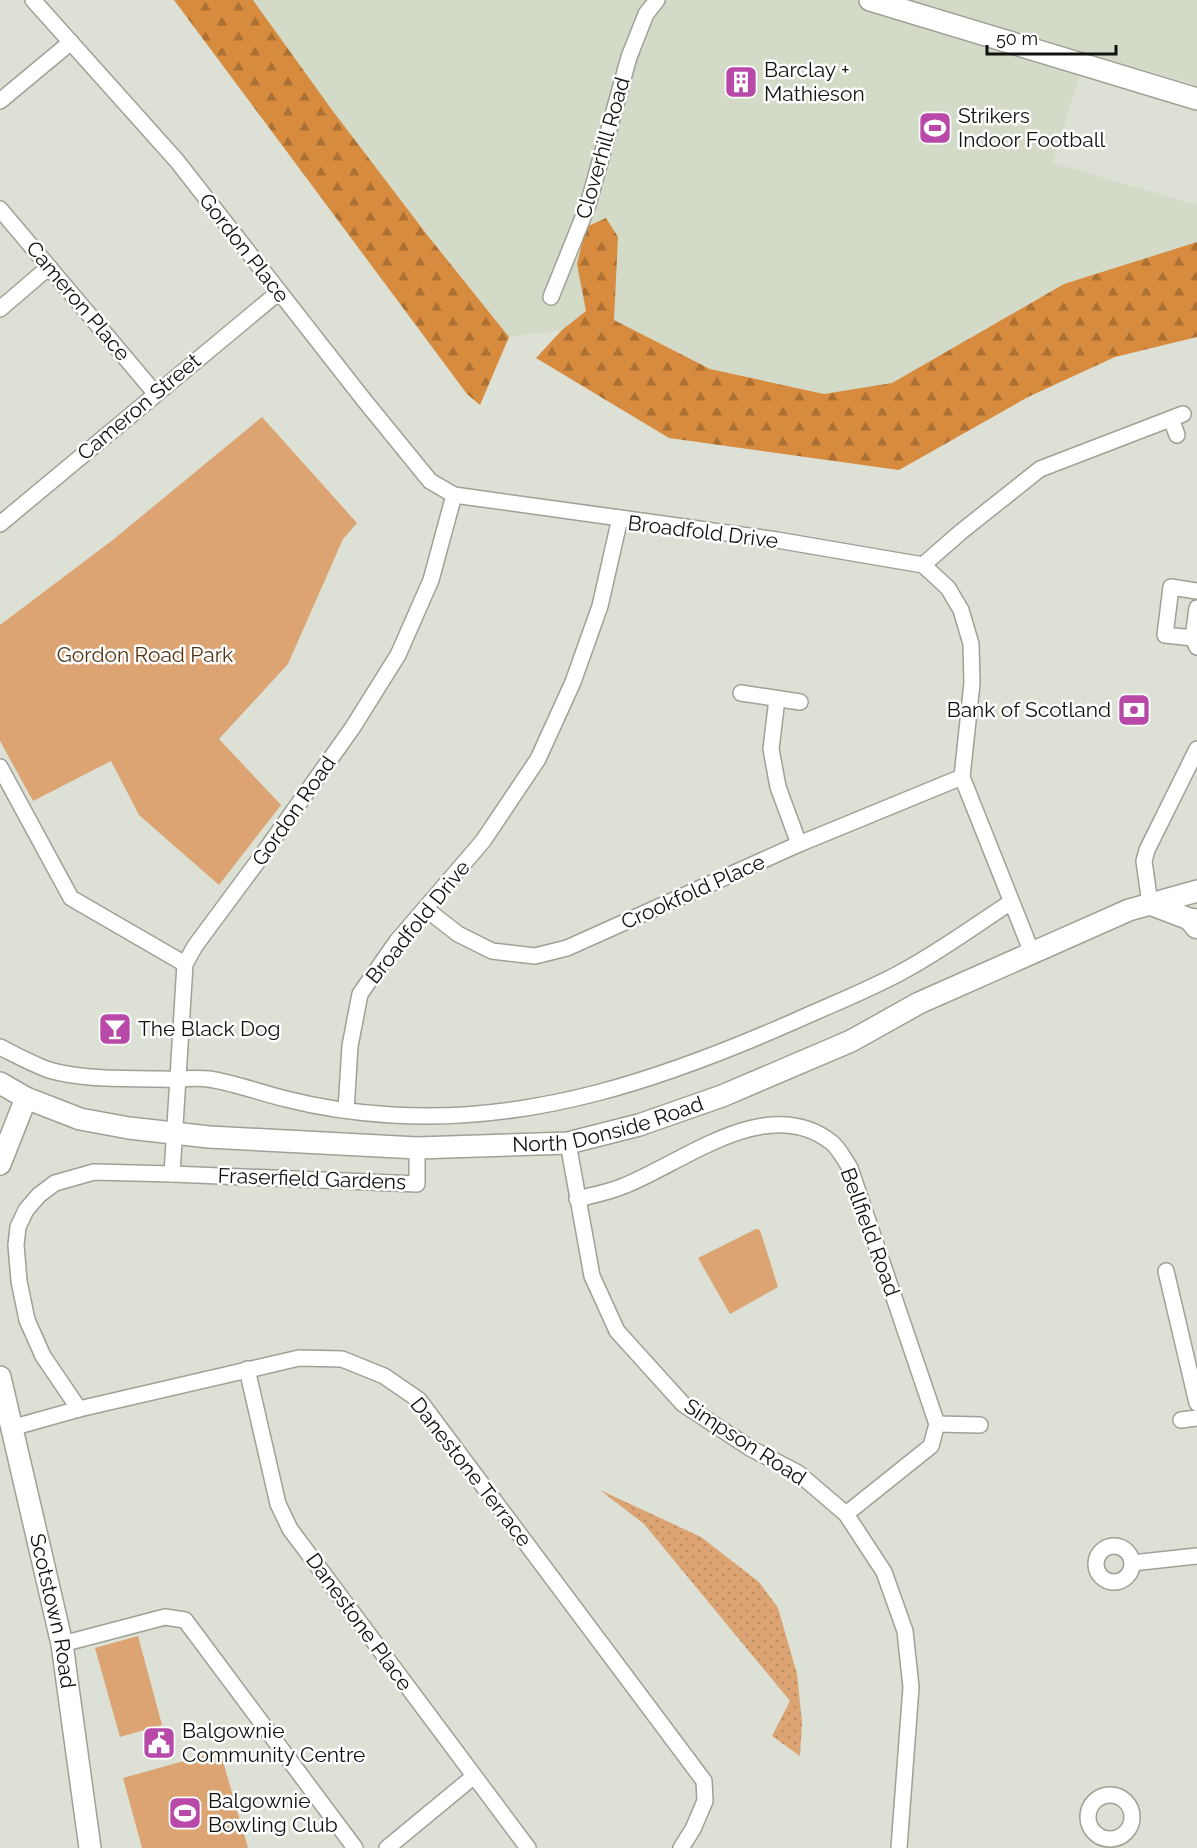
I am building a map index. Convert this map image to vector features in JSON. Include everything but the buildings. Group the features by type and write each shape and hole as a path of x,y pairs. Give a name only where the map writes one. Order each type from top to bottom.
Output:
{"main road":[{"path":"870,0 1197,99"},
{"name":"North Donside Road","path":"26,1098 80,1119 129,1128 240,1140 417,1148 568,1143 639,1125 722,1096 851,1041 919,1003 1129,910 1197,891"},
{"path":"1150,904 1196,923"},
{"path":"0,1083 26,1098 0,1164"},
{"name":"Scotstown Road","path":"0,1377 63,1644 90,1848"}],"street":[{"name":"Gordon Place","path":"33,0 177,161 430,481 454,495"},
{"name":"Cloverhill Road","path":"551,297 588,205 629,57 646,14 657,0"},
{"path":"0,101 71,42"},
{"name":"Cameron Place","path":"0,209 155,393"},
{"path":"0,309 49,267"},
{"name":"Cameron Street","path":"0,524 279,292"},
{"path":"1032,953 962,777 972,682 971,644 961,610 948,588 923,565 1040,469 1177,416 1177,435"},
{"path":"454,495 620,518"},
{"name":"Gordon Road","path":"174,1133 184,964 353,727 398,655 431,580 454,495"},
{"name":"Broadfold Drive","path":"346,1110 350,1046 360,994 397,941 483,841 538,759 573,682 600,606 620,518 777,540 923,565"},
{"path":"1197,591 1171,587 1165,635 1195,643 1197,608"},
{"path":"741,693 800,702"},
{"path":"777,699 771,749 778,787 799,844"},
{"path":"1150,904 1144,861 1147,850 1197,749"},
{"path":"0,767 71,897 184,964"},
{"name":"Crookfold Place","path":"426,909 458,934 492,951 535,956 567,948 799,844 962,777"},
{"name":"North Donside Road","path":"0,1047 48,1070 73,1075 135,1079 210,1079 290,1100 346,1110 394,1115 459,1115 555,1104 642,1081 722,1053 906,970 1011,902"},
{"name":"Bellfield Road","path":"577,1199 627,1185 723,1136 742,1130 780,1124 819,1134 832,1143 850,1168 937,1424"},
{"path":"172,1174 174,1133"},
{"name":"Simpson Road","path":"568,1143 592,1276 617,1331 683,1404 750,1448 798,1473 846,1514 884,1572 905,1631 911,1687 899,1848"},
{"name":"Fraserfield Gardens","path":"79,1409 44,1356 27,1320 17,1263 18,1227 26,1210 55,1182 94,1172 417,1184 417,1148"},
{"path":"1166,1272 1197,1402"},
{"name":"Danestone Terrace","path":"11,1428 79,1409 299,1358 342,1359 384,1376 419,1400 704,1781 705,1801 693,1829 681,1848"},
{"name":"Danestone Place","path":"248,1369 278,1504 290,1529 528,1848"},
{"path":"1181,1420 1197,1418"},
{"path":"846,1514 931,1446 937,1424 980,1425"},
{"path":"1132,1563 1197,1556"},
{"path":"63,1644 165,1617 185,1620 355,1848"},
{"path":"387,1848 474,1777"}],"shaded area":[{"path":"253,0 1197,0 1197,85 1086,53 1053,163 1197,205 1197,242 1064,284 891,384 824,394 710,369 614,320 577,264 586,311 562,330 509,337 331,110"}],"green space":[{"path":"174,0 253,0 332,110 509,337 480,405 467,394"},
{"path":"606,218 618,237 614,320 710,369 824,394 892,383 1064,284 1197,242 1197,337 1115,357 1028,397 899,470 669,438 536,358 562,330 586,311 577,264 586,227"},
{"name":"Gordon Road Park","path":"262,417 357,523 343,539 288,664 219,739 281,805 219,885 139,815 111,761 33,801 0,741 0,625 114,539"},
{"path":"756,1229 760,1230 778,1287 730,1314 698,1258"},
{"path":"600,1490 701,1537 759,1582 778,1608 797,1674 802,1722 800,1756 772,1736 790,1701 644,1524"},
{"path":"138,1636 162,1725 120,1737 95,1648"},
{"name":"Balgownie Bowling Club","path":"220,1751 248,1848 142,1848 123,1778"}],"place":[{"name":"Barclay + Mathieson","path":"741,82"},
{"name":"Strikers Indoor Football","path":"935,128"},
{"name":"Bank of Scotland","path":"1134,710"},
{"name":"The Black Dog","path":"115,1029"},
{"name":"Balgownie Community Centre","path":"159,1743"},
{"name":"Balgownie Bowling Club","path":"185,1813"}]}
